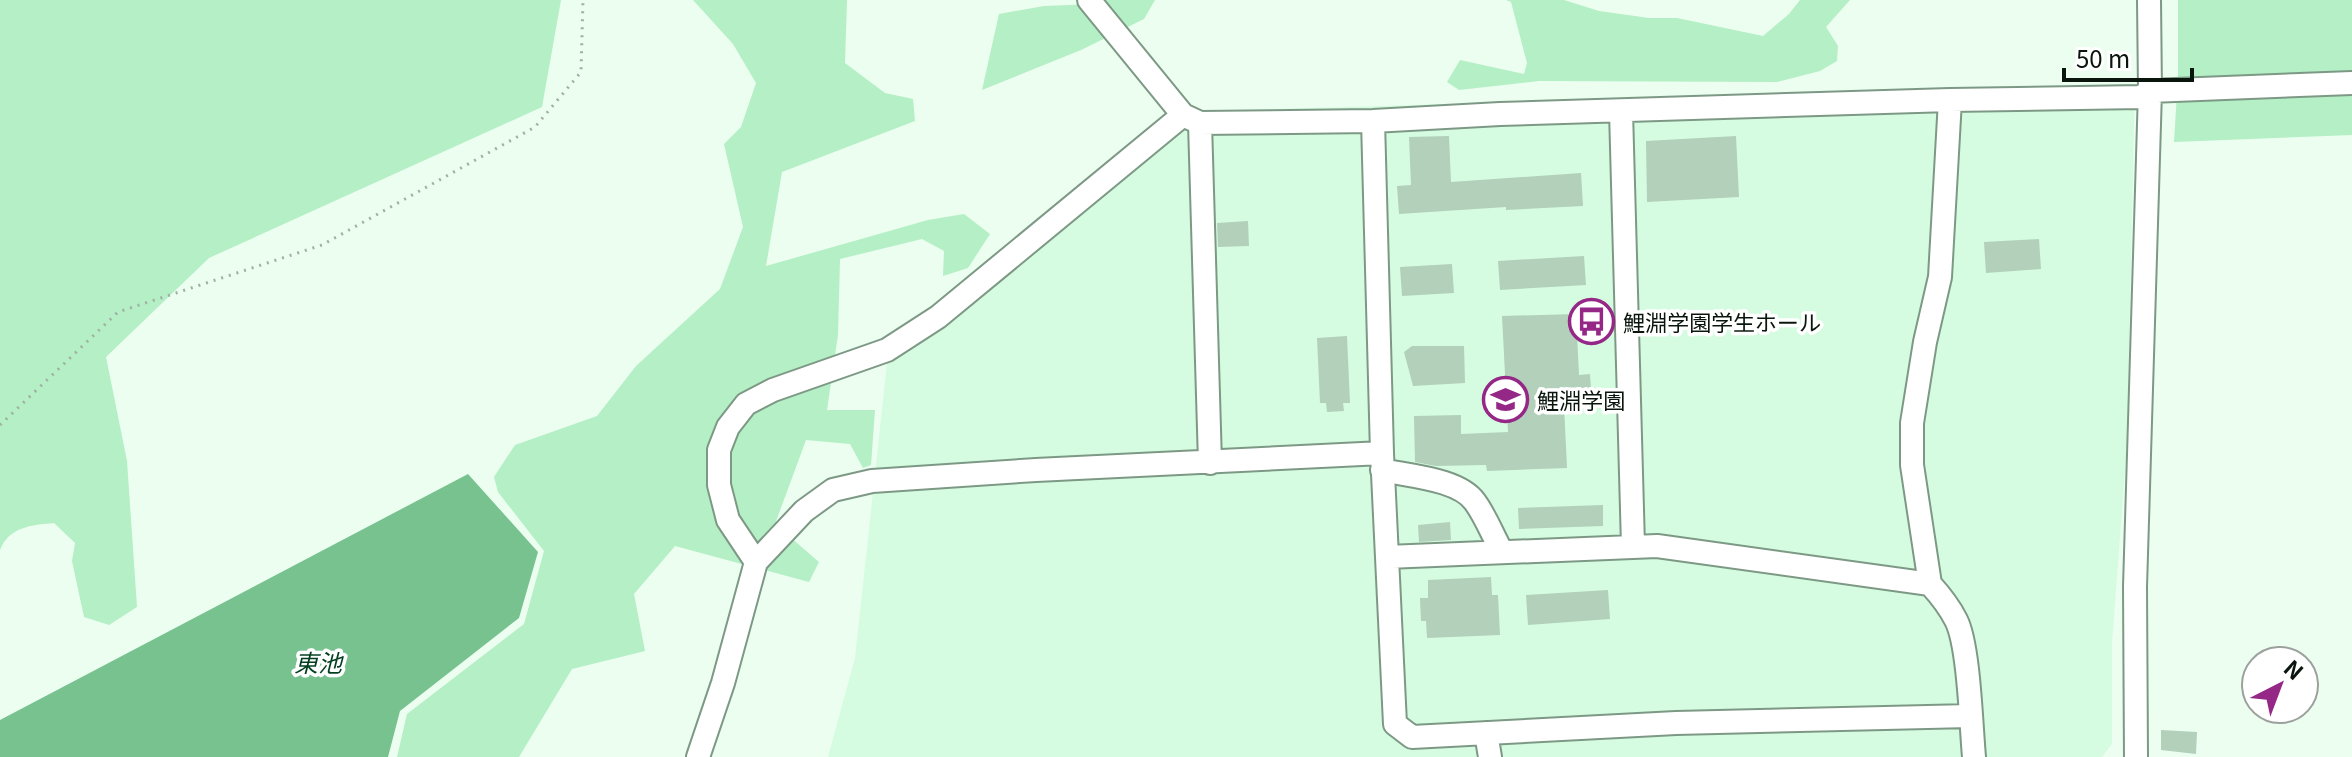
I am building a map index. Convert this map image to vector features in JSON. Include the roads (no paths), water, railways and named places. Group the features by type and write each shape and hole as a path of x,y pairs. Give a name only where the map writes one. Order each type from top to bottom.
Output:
{"street":[{"path":"1089,0 1191,119 1210,463"},
{"path":"2136,757 2135,587 2150,91 2149,0"},
{"path":"756,562 728,520 719,485 719,450 728,427 746,404 773,390 887,350 938,317 1191,119 1373,121 1950,100 2141,97 2150,91 2352,83"},
{"path":"1950,100 1940,277 1925,342 1912,423 1912,465 1930,584 1958,622 1963,642 1974,757"},
{"path":"1621,111 1633,546"},
{"path":"1373,121 1382,462 1395,724 1412,737 1676,723 1970,716"},
{"path":"698,757 723,683 756,562 804,511 833,490 872,481 1036,470 1210,463 1382,462 1454,485 1466,492 1474,500 1502,552"},
{"path":"1387,557 1633,546 1677,548 1930,584"},
{"path":"1486,733 1490,757"}],"water":[{"name":"東池","path":"468,474 538,552 519,618 400,711 388,757 0,757 0,720"}],"place":[{"name":"鯉淵学園学生ホール","path":"1592,321"},
{"name":"鯉淵学園","path":"1506,399"}]}
